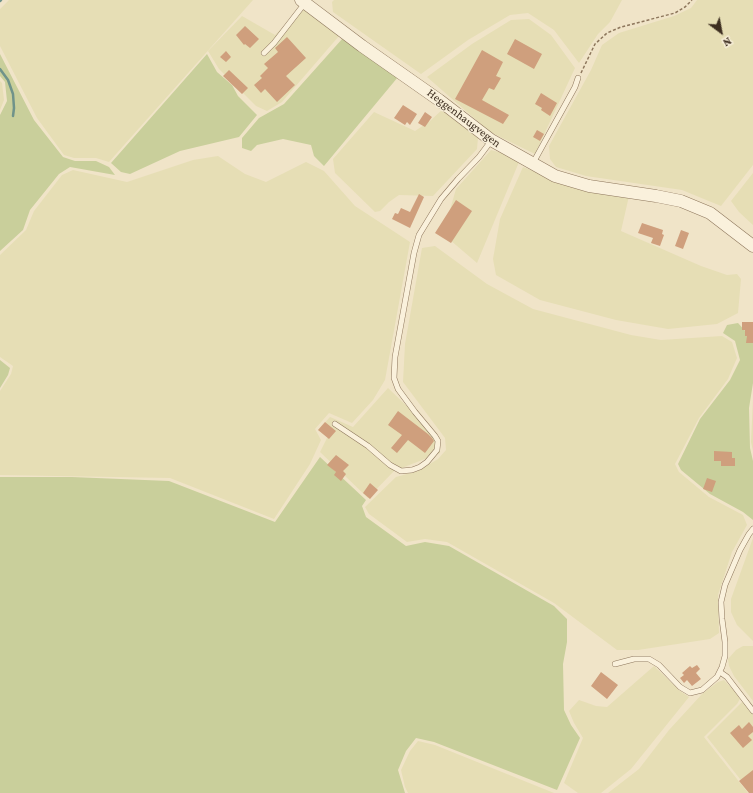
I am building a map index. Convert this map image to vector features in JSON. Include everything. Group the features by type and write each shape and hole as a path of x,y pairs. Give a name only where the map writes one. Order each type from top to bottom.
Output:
{"street":[{"name":"Heggenhaugvegen","path":"303,2 362,46 439,100 491,140 533,164 561,179 579,184 681,201 700,208 715,216 753,246"}],"lane":[{"path":"264,53 274,43 303,2"},
{"path":"533,164 575,87 578,78"},
{"path":"336,424 368,446 390,465 402,471 420,467 435,454 438,441 398,389 394,378 395,357 414,253 419,235 442,199 458,179 479,157 491,140"},
{"path":"614,664 634,659 650,659 659,665 680,687 690,693 697,692 706,687 720,672 725,656 722,602 726,585 740,550 753,530"},
{"path":"720,672 727,677 753,711"}],"path":[{"path":"578,78 595,44 607,33 621,27 675,13 685,7 692,0"}],"shaded area":[{"path":"9,0 253,0 109,162 96,158 74,158 64,155 37,118 0,46 0,9"},
{"path":"334,0 622,0 610,22 598,34 579,63 554,30 528,13 510,15 468,40 421,74 333,12 332,2"},
{"path":"697,0 753,0 753,165 721,206 682,190 586,176 556,167 550,159 549,146 591,70 602,45 619,33 674,16 691,8"},
{"path":"302,8 339,36 282,102 267,111 256,106 219,69 208,51 242,16 275,35"},
{"path":"529,19 551,35 575,68 535,154 490,132 427,77 472,44 511,20"},
{"path":"0,81 2,83 4,100 0,110"},
{"path":"443,109 478,138 477,149 433,196 399,195 380,211 375,212 335,173 333,159 374,112 415,131 430,121"},
{"path":"491,150 502,153 519,162 477,263 443,234 456,189"},
{"path":"218,156 245,174 266,182 306,162 324,171 355,206 410,242 385,380 373,400 352,423 329,413 315,429 321,440 310,464 274,519 170,478 0,475 0,391 11,374 13,366 0,357 0,255 26,230 34,211 62,175 73,170 127,182 193,160"},
{"path":"523,167 577,188 629,196 621,231 701,266 727,275 737,274 741,279 738,313 717,324 668,329 616,320 540,300 496,275 493,259 500,219"},
{"path":"753,173 753,225 739,212 731,201"},
{"path":"435,246 487,284 533,309 631,335 661,340 722,336 732,342 737,358 728,379 699,418 675,464 679,472 709,497 743,515 747,525 732,552 718,595 719,633 710,639 638,650 617,650 554,603 447,542 425,539 407,542 369,514 365,507 396,477 418,471 438,459 446,450 445,438 403,382 405,344 422,248"},
{"path":"388,388 440,438 440,453 394,471 368,498 320,452 328,436 318,430 330,417 353,427"},
{"path":"753,399 753,451 751,442"},
{"path":"753,538 753,641 737,625 731,612 731,599"},
{"path":"743,646 753,646 753,701 734,676 729,666 728,659 736,650"},
{"path":"654,666 680,691 689,697 631,769 601,793 578,793 564,783 583,738 569,711 579,700 596,706 607,707"},
{"path":"724,680 740,699 737,704 704,737 748,793 608,793 639,769 669,730 702,694 718,682"},
{"path":"744,700 753,709 753,793 751,793 707,737"},
{"path":"418,741 435,745 554,793 408,793 401,770 410,751"}],"green space":[{"path":"343,38 398,77 324,166 314,156 311,145 283,139 257,145 251,151 242,148 242,138 259,118 284,104"},
{"path":"0,54 34,120 63,157 75,161 96,161 109,167 115,175 70,167 59,174 30,210 23,230 0,251 0,115 7,101 5,82 0,76"},
{"path":"207,54 217,72 232,85 238,96 257,115 239,137 180,151 130,174 121,172 111,163"},
{"path":"738,323 748,334 753,337 753,383 749,408 750,448 753,461 753,520 743,512 710,494 681,470 678,464 700,419 730,380 740,360 735,341 723,333 727,325"},
{"path":"0,360 10,368 8,375 0,388"},
{"path":"320,457 366,500 362,506 366,517 406,546 425,542 449,546 554,606 567,619 567,642 563,664 564,710 571,725 580,738 557,790 434,742 416,738 406,751 398,770 405,793 0,793 0,477 72,477 169,481 275,522"}],"building":[{"path":"245,26 259,39 250,48 245,44 244,45 236,35"},
{"path":"287,37 306,58 286,76 295,85 277,102 265,89 261,93 254,85 262,78 260,76 268,68 264,64 278,52 275,48"},
{"path":"515,39 542,54 534,69 507,54"},
{"path":"482,50 503,62 496,76 501,78 494,90 489,88 482,100 509,115 503,124 455,99"},
{"path":"226,51 231,57 226,62 220,57"},
{"path":"229,70 248,88 242,94 223,76"},
{"path":"541,93 557,103 550,116 541,110 542,108 535,104"},
{"path":"403,105 417,114 410,125 407,122 405,125 394,118"},
{"path":"425,112 432,117 425,127 418,123"},
{"path":"537,130 544,134 540,141 533,137"},
{"path":"419,194 424,197 410,228 392,219 395,213 398,214 401,208 410,212"},
{"path":"456,200 472,211 451,243 435,233"},
{"path":"642,223 663,230 662,234 664,235 660,246 651,243 653,238 638,233"},
{"path":"681,230 689,233 683,249 675,246"},
{"path":"742,322 753,322 753,343 746,343 747,336 745,336 745,330 742,330"},
{"path":"398,411 428,434 434,441 425,453 408,440 397,453 391,448 402,435 388,425"},
{"path":"325,422 336,431 329,439 318,430"},
{"path":"714,451 732,452 732,458 735,458 735,466 721,466 721,461 714,461"},
{"path":"336,455 349,465 343,471 346,474 341,481 334,475 336,472 327,465"},
{"path":"707,478 716,481 712,492 703,489"},
{"path":"370,483 378,490 370,499 363,493"},
{"path":"697,665 700,669 696,673 701,679 692,686 687,680 684,683 680,678 684,675 682,673 690,666 692,668"},
{"path":"601,672 618,685 607,699 591,686"},
{"path":"749,722 753,727 753,732 748,736 752,740 743,748 730,733 739,725 742,729"},
{"path":"753,770 753,793 749,793 739,781"}],"waterway":[{"path":"0,69 8,80 13,94 13,116"}]}
